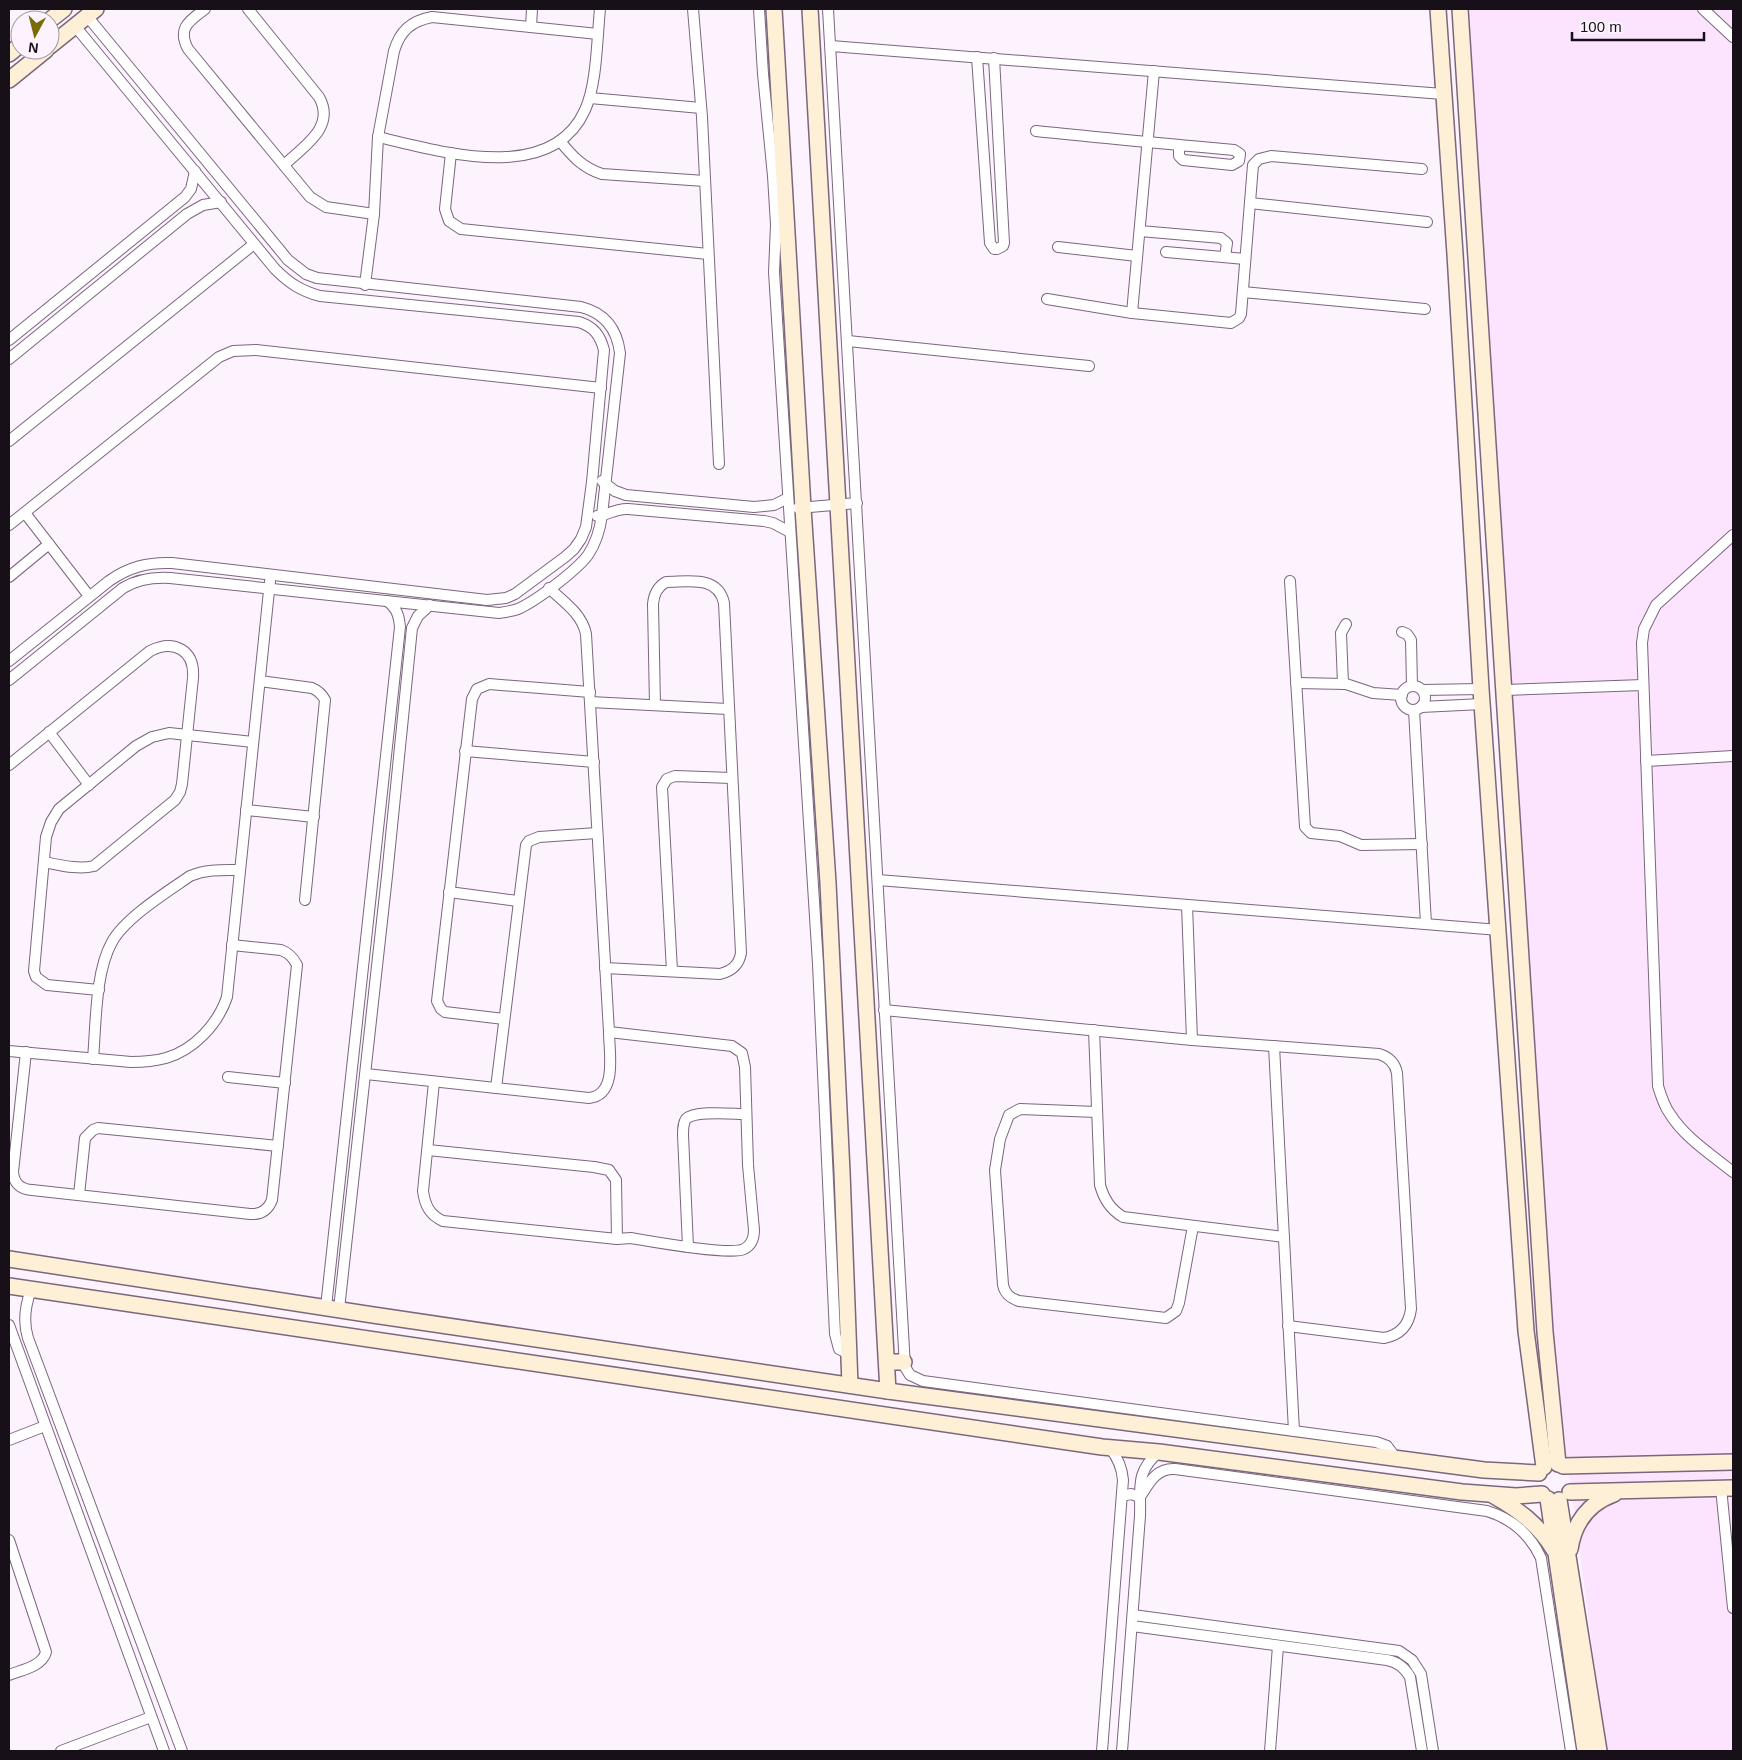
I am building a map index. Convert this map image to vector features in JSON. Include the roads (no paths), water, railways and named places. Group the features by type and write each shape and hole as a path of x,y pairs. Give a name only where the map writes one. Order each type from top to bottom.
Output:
{"street":[{"path":"204,9 190,20 186,26 184,42 310,197 317,203 335,209 374,214"},
{"path":"248,9 324,105 325,114 319,131 284,165"},
{"path":"531,27 532,9"},
{"path":"378,137 451,153 518,157 538,152 560,141 578,122 590,98 600,9"},
{"path":"694,9 701,108 719,464"},
{"path":"759,9 776,225 774,272 788,498 795,509"},
{"path":"774,9 795,509 828,883 850,1385"},
{"path":"810,9 888,1391"},
{"path":"828,9 904,1362 910,1375 923,1381 1376,1442 1387,1446 1396,1458"},
{"path":"1438,9 1482,696 1526,1332 1551,1468"},
{"path":"1460,9 1545,1332 1551,1468 1537,1484 1555,1496 1562,1557 1574,1629 1599,1751"},
{"path":"1703,9 1733,37"},
{"path":"9,680 123,588 139,580 158,577 499,613 525,605 575,568 588,555 598,534 602,516 620,353 614,330 607,320 589,309 365,285 317,278 296,268 170,116 92,12 60,38"},
{"path":"365,285 374,214 378,137 397,41 403,31 421,19 432,17 598,34"},
{"path":"9,661 121,572 145,564 172,563 487,600 506,598 574,549 586,527 592,482 604,350 596,332 579,322 320,296 294,287 254,244 75,26"},
{"path":"831,46 1444,94"},
{"path":"977,57 990,244 994,249 997,249 1003,246 1004,242 994,58"},
{"path":"9,80 34,60"},
{"path":"1132,313 1154,71"},
{"path":"590,98 701,108"},
{"path":"158,126 170,116"},
{"path":"1036,131 1234,150 1240,154 1239,161 1232,165 1183,160 1179,156 1180,145"},
{"path":"982,138 998,137"},
{"path":"560,141 574,159 586,168 602,174 705,181"},
{"path":"451,153 445,208 450,222 461,229 708,254"},
{"path":"1047,299 1132,313 1231,323 1239,318 1241,314 1253,165 1259,159 1271,156 1422,170"},
{"path":"9,340 185,196 191,189 195,171"},
{"path":"9,359 187,214 203,205 221,202"},
{"path":"1250,203 1427,222"},
{"path":"1140,231 1221,238 1226,243 1225,257"},
{"path":"1173,234 1169,252 1245,259"},
{"path":"9,441 254,244"},
{"path":"1058,247 1138,256"},
{"path":"1455,254 1463,257 1477,254"},
{"path":"1456,275 1469,270 1478,273"},
{"path":"1243,292 1425,309"},
{"path":"490,313 492,298"},
{"path":"848,341 1089,366"},
{"path":"9,525 219,357 233,351 256,350 601,388"},
{"path":"592,482 606,483 615,491 626,494 754,507 774,505 788,498"},
{"path":"795,509 857,504"},
{"path":"588,510 593,514 602,516 612,511 628,509 764,521 797,531"},
{"path":"25,513 89,596"},
{"path":"1733,535 1656,605 1644,630 1642,643 1658,1086 1669,1114 1679,1127 1733,1172"},
{"path":"9,577 49,544"},
{"path":"9,1051 148,1062 167,1058 196,1042 208,1030 224,1007 227,997 270,575"},
{"path":"1290,581 1304,824 1311,833 1340,836 1361,845 1422,844"},
{"path":"605,968 725,973 733,968 740,959 741,944 724,604 719,591 708,582 666,582 660,585 656,591 653,604 655,705"},
{"path":"366,1074 594,1098 605,1090 610,1077 585,627 578,615 549,588"},
{"path":"332,1308 400,627 397,612 393,605 387,601"},
{"path":"332,1308 366,1074 412,628 418,616 430,605"},
{"path":"1343,684 1341,633 1346,624"},
{"path":"1402,632 1407,634 1411,640 1412,686"},
{"path":"9,765 150,652 164,646 174,646 188,655 193,664 193,678 180,792 175,800 94,866 86,868 44,862"},
{"path":"25,648 35,658"},
{"path":"260,681 312,688 323,695 326,700 305,900"},
{"path":"1296,683 1343,684 1373,693 1402,696"},
{"path":"504,1020 445,1012 439,1005 438,989 465,751 472,699 477,689 495,684 655,705 728,709"},
{"path":"1505,690 1643,685"},
{"path":"1416,686 1423,690 1482,696 1418,709 1404,706 1402,696 1406,689 1416,686"},
{"path":"1423,690 1425,701 1418,709 1426,924"},
{"path":"49,732 89,785"},
{"path":"100,990 46,985 36,977 33,964 44,862 48,830 54,816 144,740 160,734 253,742"},
{"path":"465,751 594,762"},
{"path":"1646,761 1733,756"},
{"path":"672,971 662,787 666,779 675,776 732,778"},
{"path":"246,810 314,817"},
{"path":"496,1088 524,851 529,841 539,837 597,833"},
{"path":"93,1059 105,956 121,929 180,883 201,871 213,869 240,870"},
{"path":"878,880 1499,930"},
{"path":"449,892 518,901"},
{"path":"1187,905 1192,1040"},
{"path":"26,1052 14,1178 16,1183 26,1190 257,1214 264,1212 272,1200 296,965 294,958 281,950 232,944"},
{"path":"884,1010 1192,1040 1379,1054 1388,1058 1394,1065 1396,1073 1411,1309 1409,1320 1403,1329 1394,1335 1384,1338 1288,1326"},
{"path":"1094,1030 1100,1185 1108,1205 1123,1217 1284,1237"},
{"path":"434,1082 423,1191 424,1201 429,1211 443,1221 616,1239 631,1238 734,1252 750,1246 754,1238 744,1059 742,1053 732,1046 609,1032"},
{"path":"1274,1046 1294,1431"},
{"path":"228,1077 285,1083"},
{"path":"1097,1112 1020,1109 1009,1115 1000,1139 995,1170 1003,1285 1011,1298 1019,1301 1162,1318 1170,1316 1176,1311 1179,1303 1193,1226"},
{"path":"688,1247 684,1123 687,1118 698,1114 746,1114"},
{"path":"79,1195 85,1138 98,1128 278,1146"},
{"path":"428,1150 594,1166 608,1170 613,1174 617,1186 616,1239"},
{"path":"9,1259 888,1391 1484,1470 1733,1462"},
{"path":"9,1286 648,1382 1110,1448 1159,1452 1462,1492 1516,1496 1555,1496 1727,1488 1733,1608"},
{"path":"31,1290 26,1312 26,1330 182,1751"},
{"path":"9,1325 164,1751"},
{"path":"1526,1332 1545,1332"},
{"path":"648,1382 654,1377 657,1370 653,1356"},
{"path":"686,1387 683,1374 689,1361"},
{"path":"887,1362 904,1362"},
{"path":"34,1396 48,1390"},
{"path":"9,1440 45,1426"},
{"path":"1102,1751 1124,1480 1122,1468 1110,1448"},
{"path":"1122,1751 1140,1516 1140,1477 1151,1459 1159,1452"},
{"path":"1551,1468 1569,1470 1572,1478 1573,1485 1555,1496"},
{"path":"1140,1497 1157,1474 1175,1469 1487,1511 1507,1518 1531,1540 1543,1564 1571,1751"},
{"path":"1462,1492 1485,1485 1488,1479 1484,1470"},
{"path":"1562,1557 1578,1523 1595,1504 1618,1492"},
{"path":"1122,1496 1131,1494 1140,1497"},
{"path":"1490,1494 1516,1509 1533,1523 1562,1557"},
{"path":"9,1540 46,1652 38,1664 9,1675"},
{"path":"1132,1615 1399,1651 1412,1660 1421,1674 1432,1751"},
{"path":"1132,1626 1387,1660 1401,1666 1408,1673 1412,1684 1422,1751"},
{"path":"1574,1629 1585,1751"},
{"path":"1270,1751 1278,1646"},
{"path":"61,1751 151,1717"}]}
